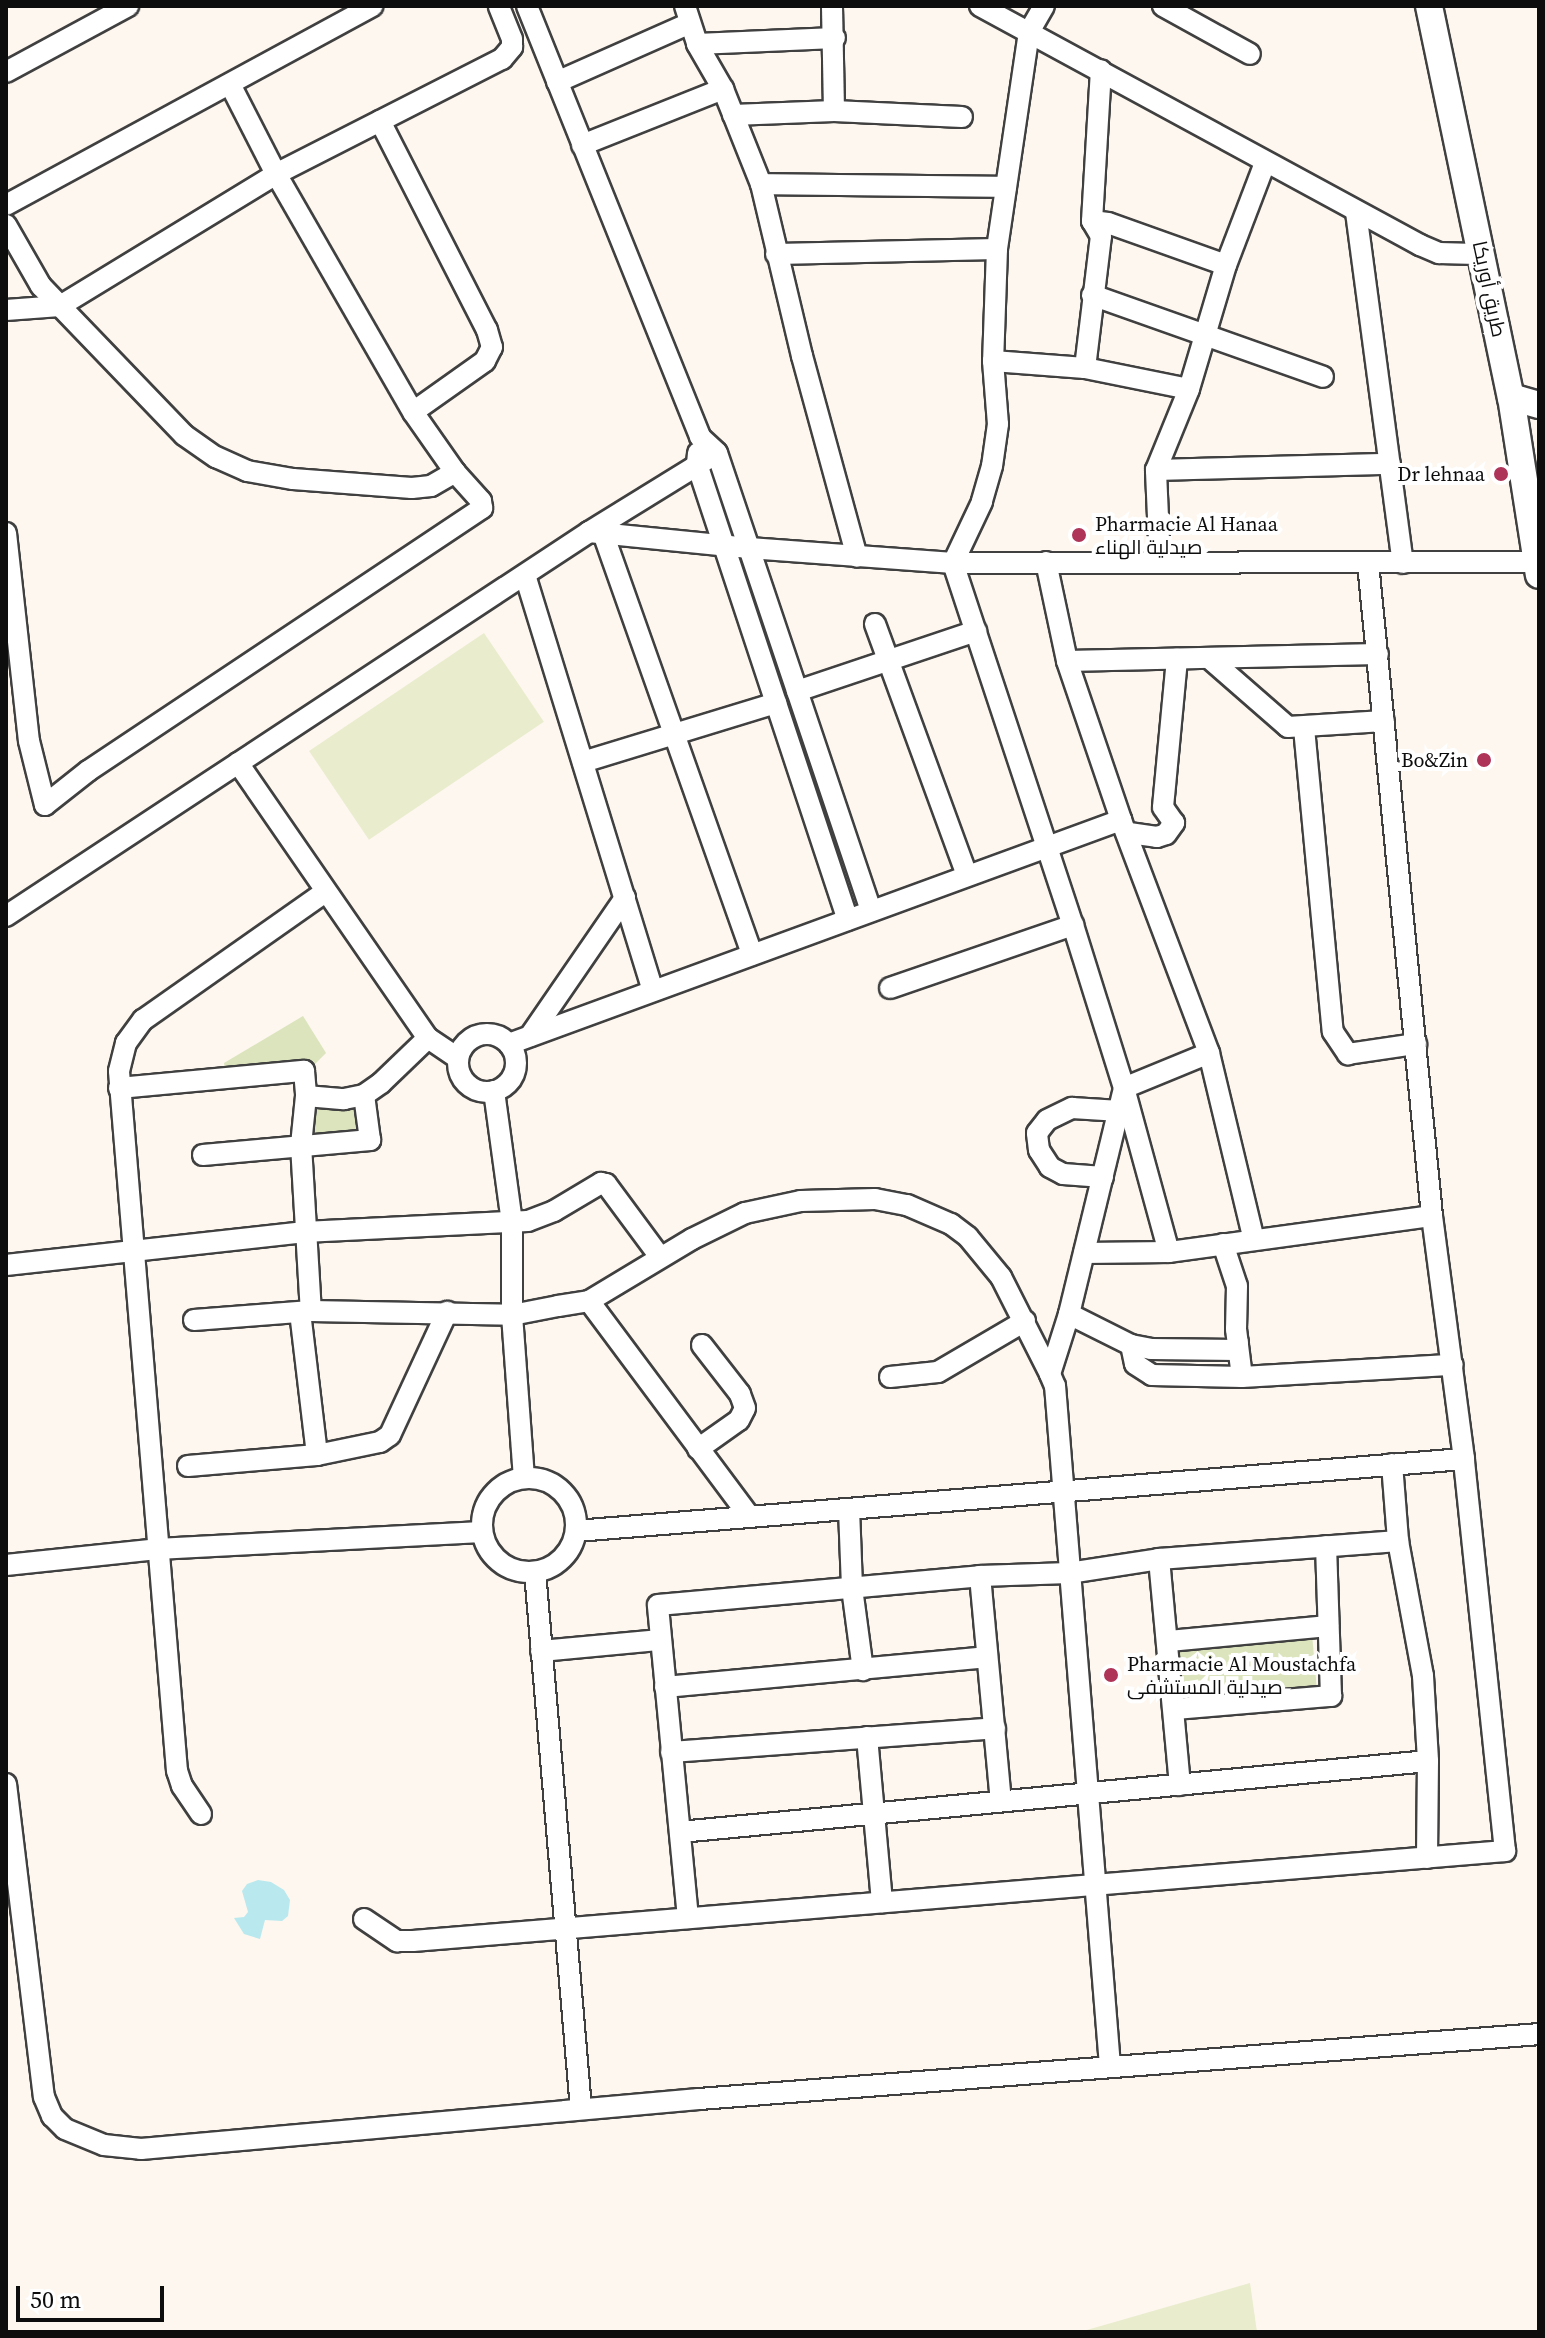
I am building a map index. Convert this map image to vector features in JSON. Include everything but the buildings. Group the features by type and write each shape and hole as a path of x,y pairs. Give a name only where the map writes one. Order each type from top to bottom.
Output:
{"street":[{"path":"6,72 128,6"},
{"path":"6,205 231,86 373,6"},
{"path":"6,310 60,306 276,174 508,53 512,39 499,6"},
{"path":"527,6 700,437 717,453 871,911"},
{"path":"832,6 834,111"},
{"path":"980,6 1430,250 1481,254"},
{"path":"1044,6 1029,32 997,249 993,361 998,424 992,466 982,502 953,563 1073,925 1124,1088 1169,1252"},
{"path":"1163,6 1250,54"},
{"name":"طريق أوريكا","path":"1429,6 1511,397 1528,440 1538,568"},
{"path":"557,82 688,14 697,44 723,89 761,184 776,254 857,557"},
{"path":"697,44 835,38"},
{"path":"1085,368 1101,236 1092,221 1101,70"},
{"path":"6,533 29,741 45,805 88,771 481,511 481,501 455,472 413,412 276,174 231,86"},
{"path":"582,145 723,89"},
{"path":"733,115 834,111 962,117"},
{"path":"380,121 487,330 492,347 485,361 413,412"},
{"path":"1160,563 1156,470 1189,389 1226,265 1265,163"},
{"path":"761,184 1006,187"},
{"path":"1356,212 1403,563"},
{"path":"1092,221 1108,223 1226,265"},
{"path":"6,225 34,276 60,306 184,435 216,457 247,471 293,479 412,488 431,486 455,472"},
{"path":"776,254 997,249"},
{"path":"1092,295 1323,377"},
{"path":"993,361 1085,368 1189,389"},
{"path":"1511,397 1539,405"},
{"path":"700,437 697,464 848,920"},
{"path":"6,916 525,575 597,534 717,453"},
{"path":"1156,470 1390,464"},
{"path":"597,534 953,563 1403,563 1538,568"},
{"path":"597,534 674,734 752,955"},
{"path":"1046,562 1067,661 1209,1053 1254,1240"},
{"path":"364,1919 397,1941 1503,1852 1506,1848 1453,1365 1432,1216 1368,563"},
{"path":"525,575 653,991"},
{"path":"875,624 967,876"},
{"path":"797,691 976,631"},
{"path":"1067,661 1378,654"},
{"path":"509,1044 1047,847 1125,826 1157,837 1166,834 1174,823 1163,807 1177,659"},
{"path":"1210,659 1288,727 1384,721"},
{"path":"583,762 776,703"},
{"path":"1304,728 1333,1032 1348,1054 1416,1044"},
{"path":"238,763 428,1038 458,1058"},
{"path":"201,1814 186,1793 177,1771 119,1088 126,1043 143,1020 325,892"},
{"path":"530,1036 625,898"},
{"path":"890,988 1073,925"},
{"path":"479,1034 494,1034 509,1044 516,1058 515,1072 507,1084 494,1091 480,1091 467,1084 459,1072 458,1058 467,1041 479,1034"},
{"path":"306,1096 344,1099 364,1095 428,1038"},
{"path":"1124,1088 1209,1053"},
{"path":"119,1088 304,1072 306,1096 301,1145 305,1312 317,1455"},
{"path":"1050,1374 1069,1314 1124,1088"},
{"path":"494,1091 512,1222 512,1315 524,1478"},
{"path":"203,1155 370,1140 364,1095"},
{"path":"1103,1177 1063,1174 1050,1167 1039,1150 1037,1133 1047,1120 1072,1108 1120,1111"},
{"path":"6,1265 304,1232 512,1222 540,1218 604,1183 660,1257"},
{"path":"194,1320 305,1312 512,1315 589,1301 726,1221 758,1209 801,1201 875,1199 907,1205 951,1224 968,1237 1001,1277 1055,1386 1110,2066"},
{"path":"1084,1253 1169,1252 1432,1216"},
{"path":"1223,1244 1237,1286 1242,1377"},
{"path":"589,1301 750,1517"},
{"path":"188,1466 317,1455 368,1445 390,1435 447,1312"},
{"path":"1069,1314 1131,1345 1166,1351 1237,1350 1238,1342"},
{"path":"890,1377 938,1372 1025,1321"},
{"path":"698,1449 739,1420 745,1408 740,1394 702,1345"},
{"path":"1131,1345 1135,1364 1152,1375 1242,1377 1453,1365"},
{"path":"576,1531 1464,1459"},
{"path":"1392,1464 1398,1541 1423,1676 1428,1761 1427,1858"},
{"path":"524,1478 546,1481 560,1490 574,1511 576,1531 565,1556 555,1565 535,1572 518,1572 500,1563 489,1551 482,1532 483,1513 491,1496 506,1484 524,1478"},
{"path":"849,1509 852,1588 863,1670"},
{"path":"6,1565 157,1549 482,1532"},
{"path":"688,1918 658,1605 980,1576 1069,1573 1159,1559 1398,1541"},
{"path":"1175,1709 1329,1697 1326,1546"},
{"path":"1159,1559 1180,1785"},
{"path":"535,1572 563,1928 581,2109"},
{"path":"980,1576 1001,1801"},
{"path":"1169,1641 1328,1626"},
{"path":"541,1651 660,1640"},
{"path":"665,1687 986,1657"},
{"path":"671,1752 995,1728"},
{"path":"867,1737 882,1902"},
{"path":"680,1832 1428,1761"},
{"path":"6,1784 44,2097 52,2116 65,2129 104,2145 141,2149 581,2109 1539,2034"}],"green space":[{"path":"484,633 544,722 369,840 309,751"},
{"path":"303,1016 326,1053 313,1066 227,1080 224,1063"},
{"path":"362,1104 366,1140 315,1145 311,1109"},
{"path":"1312,1634 1317,1693 1178,1705 1173,1646"},
{"path":"1250,2283 1257,2332 1080,2332"}],"water":[{"path":"258,1880 271,1882 284,1890 290,1900 288,1916 282,1921 265,1920 260,1939 244,1934 234,1918 244,1917 248,1912 242,1891 247,1884"}],"place":[{"name":"Dr lehnaa","path":"1501,474"},
{"name":"Pharmacie Al Hanaa صيدلية الهناء","path":"1079,535"},
{"name":"Bo&Zin","path":"1484,760"},
{"name":"Pharmacie Al Moustachfa صيدلية المستشفى","path":"1111,1675"}]}
